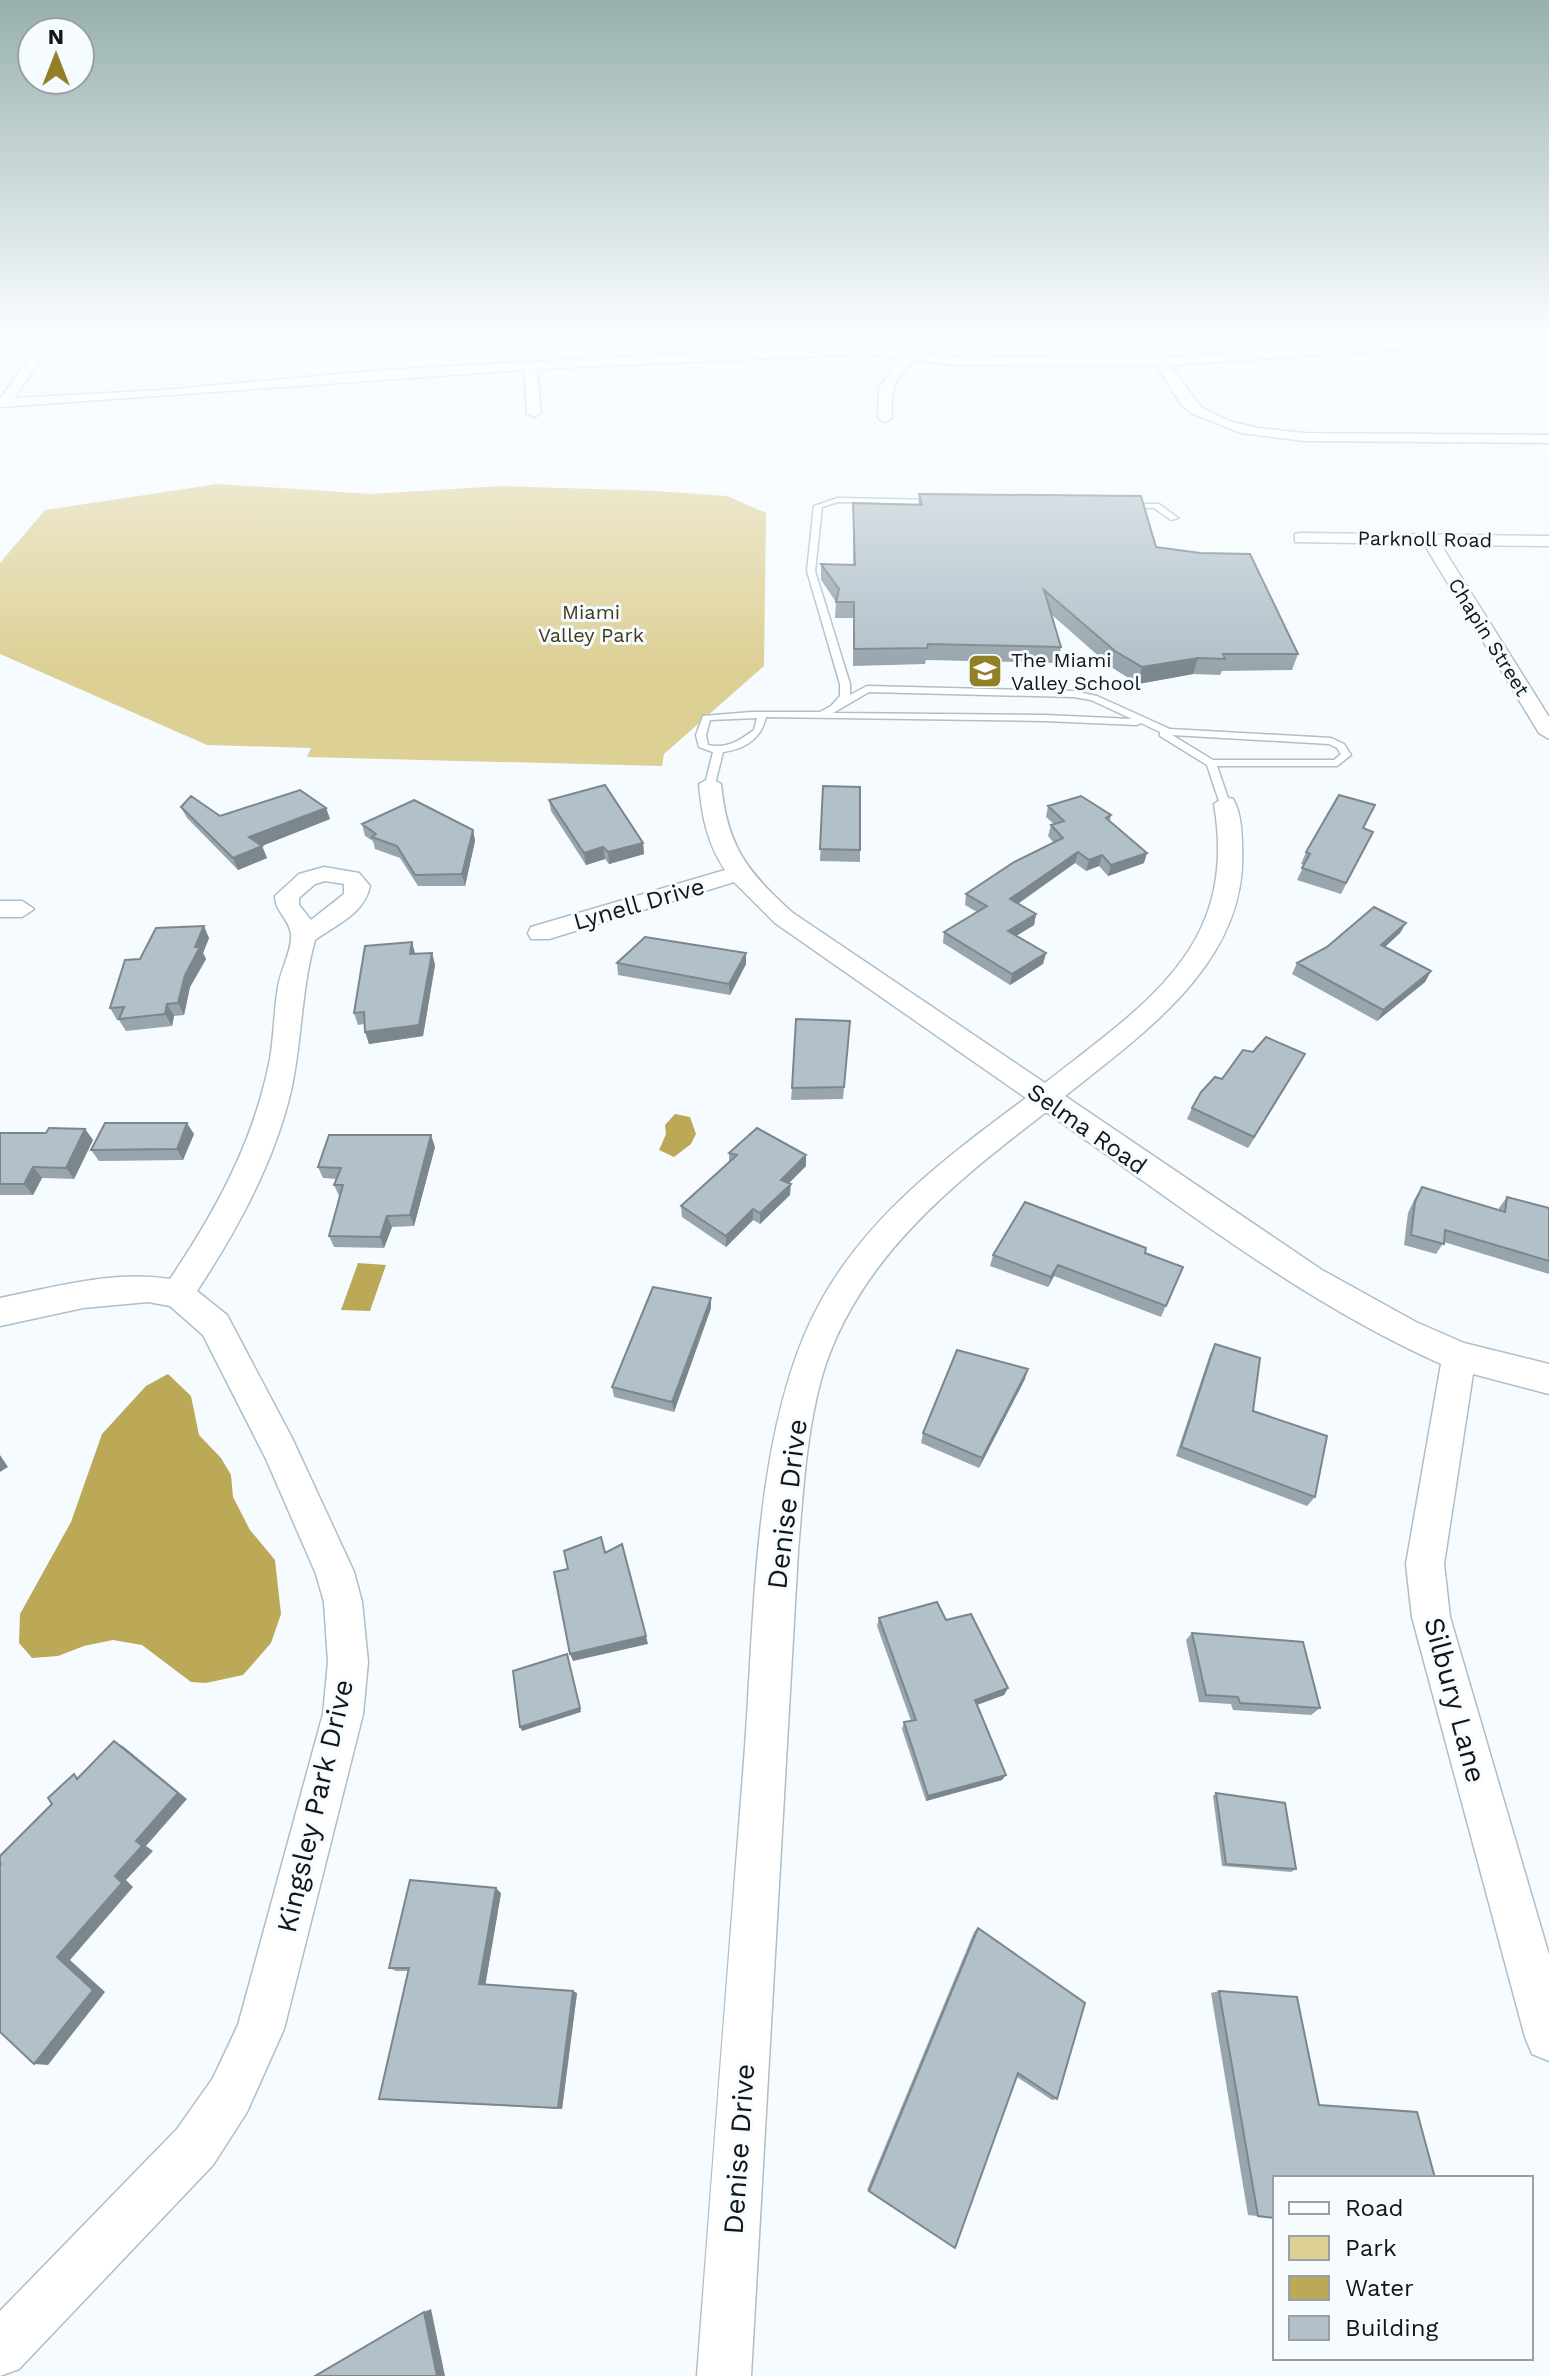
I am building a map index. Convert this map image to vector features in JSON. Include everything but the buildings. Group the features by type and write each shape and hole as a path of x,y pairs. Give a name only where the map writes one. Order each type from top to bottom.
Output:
{"street":[{"name":"Parknoll Road","path":"1301,538 1549,541"},
{"name":"Chapin Street","path":"1430,540 1549,733"},
{"name":"Selma Road","path":"710,784 716,833 737,874 784,918 1311,1279 1404,1332 1459,1356 1549,1379"},
{"name":"Denise Drive","path":"724,2376 779,1551 787,1465 812,1355 834,1304 867,1253 906,1208 960,1161 1044,1098 1165,999 1193,967 1218,926 1229,893 1233,857 1225,804"},
{"name":"Lynell Drive","path":"540,933 737,874"},
{"path":"0,1312 83,1295 148,1289 178,1294 219,1234 249,1173 270,1117 283,1061 291,979 304,936"},
{"name":"Kingsley Park Drive","path":"0,2350 195,2147 230,2095 260,2029 343,1714 348,1662 343,1602 335,1572 279,1449 215,1325 178,1294"},
{"name":"Silbury Lane","path":"1459,1356 1425,1564 1431,1617 1549,2037"}],"lane":[{"path":"822,715 845,697 845,684 811,571 818,506 838,500 949,502"},
{"path":"1108,505 1156,506 1174,518"},
{"path":"762,715 758,731 738,747 718,752 704,747 701,735 706,718 762,715 822,715 1145,723 1211,763 1314,765 1337,763 1346,755 1341,746 1331,741 1168,732 1094,698 1073,694 867,689 822,715"},
{"path":"710,784 718,752"},
{"path":"1211,763 1225,804"}],"green space":[{"name":"Miami Valley Park","path":"218,484 371,494 501,486 727,496 766,513 764,666 664,754 662,766 307,757 311,748 207,745 0,654 0,563 45,510"}],"water":[{"path":"675,1114 690,1117 696,1134 691,1144 674,1157 659,1150 666,1134 665,1125"},
{"path":"358,1263 386,1265 370,1311 341,1310"},
{"path":"168,1374 191,1396 199,1435 221,1458 231,1475 233,1497 250,1530 275,1560 281,1614 271,1643 243,1675 206,1683 191,1682 142,1645 113,1640 58,1656 32,1658 19,1643 20,1614 71,1522 102,1434 146,1386"}],"place":[{"name":"The Miami Valley School","path":"985,671"}]}
